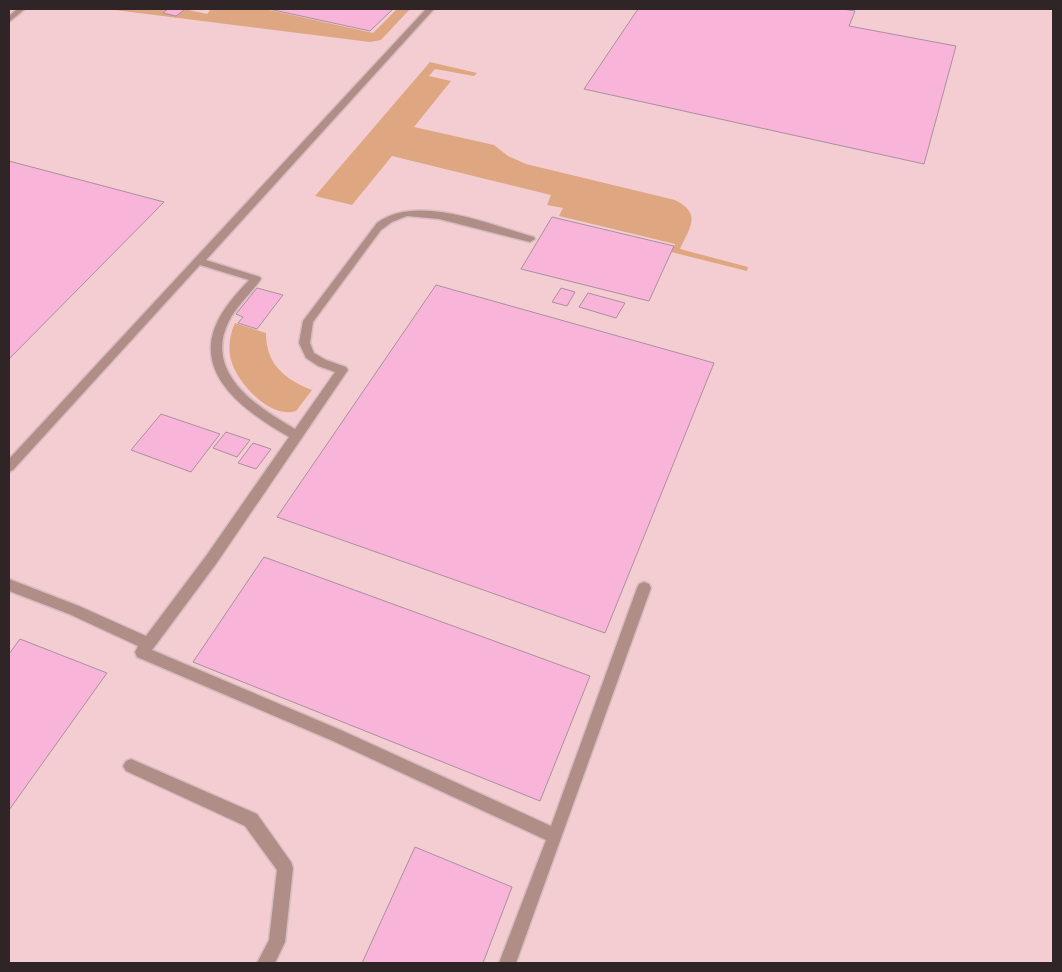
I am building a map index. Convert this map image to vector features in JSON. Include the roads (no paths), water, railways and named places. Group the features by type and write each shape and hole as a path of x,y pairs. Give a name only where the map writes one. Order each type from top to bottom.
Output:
{"lane":[{"path":"9,20 21,9"},
{"path":"9,467 430,9"},
{"path":"530,239 429,214 411,213 385,221 308,322 303,345 311,358 342,370 210,560 142,652 338,736 555,836"},
{"path":"198,261 256,279 232,308 220,328 216,344 216,359 233,390 259,413 296,435"},
{"path":"9,585 74,610 148,644"},
{"path":"508,963 644,588"},
{"path":"131,766 252,820 285,868 277,942 266,963"}]}
